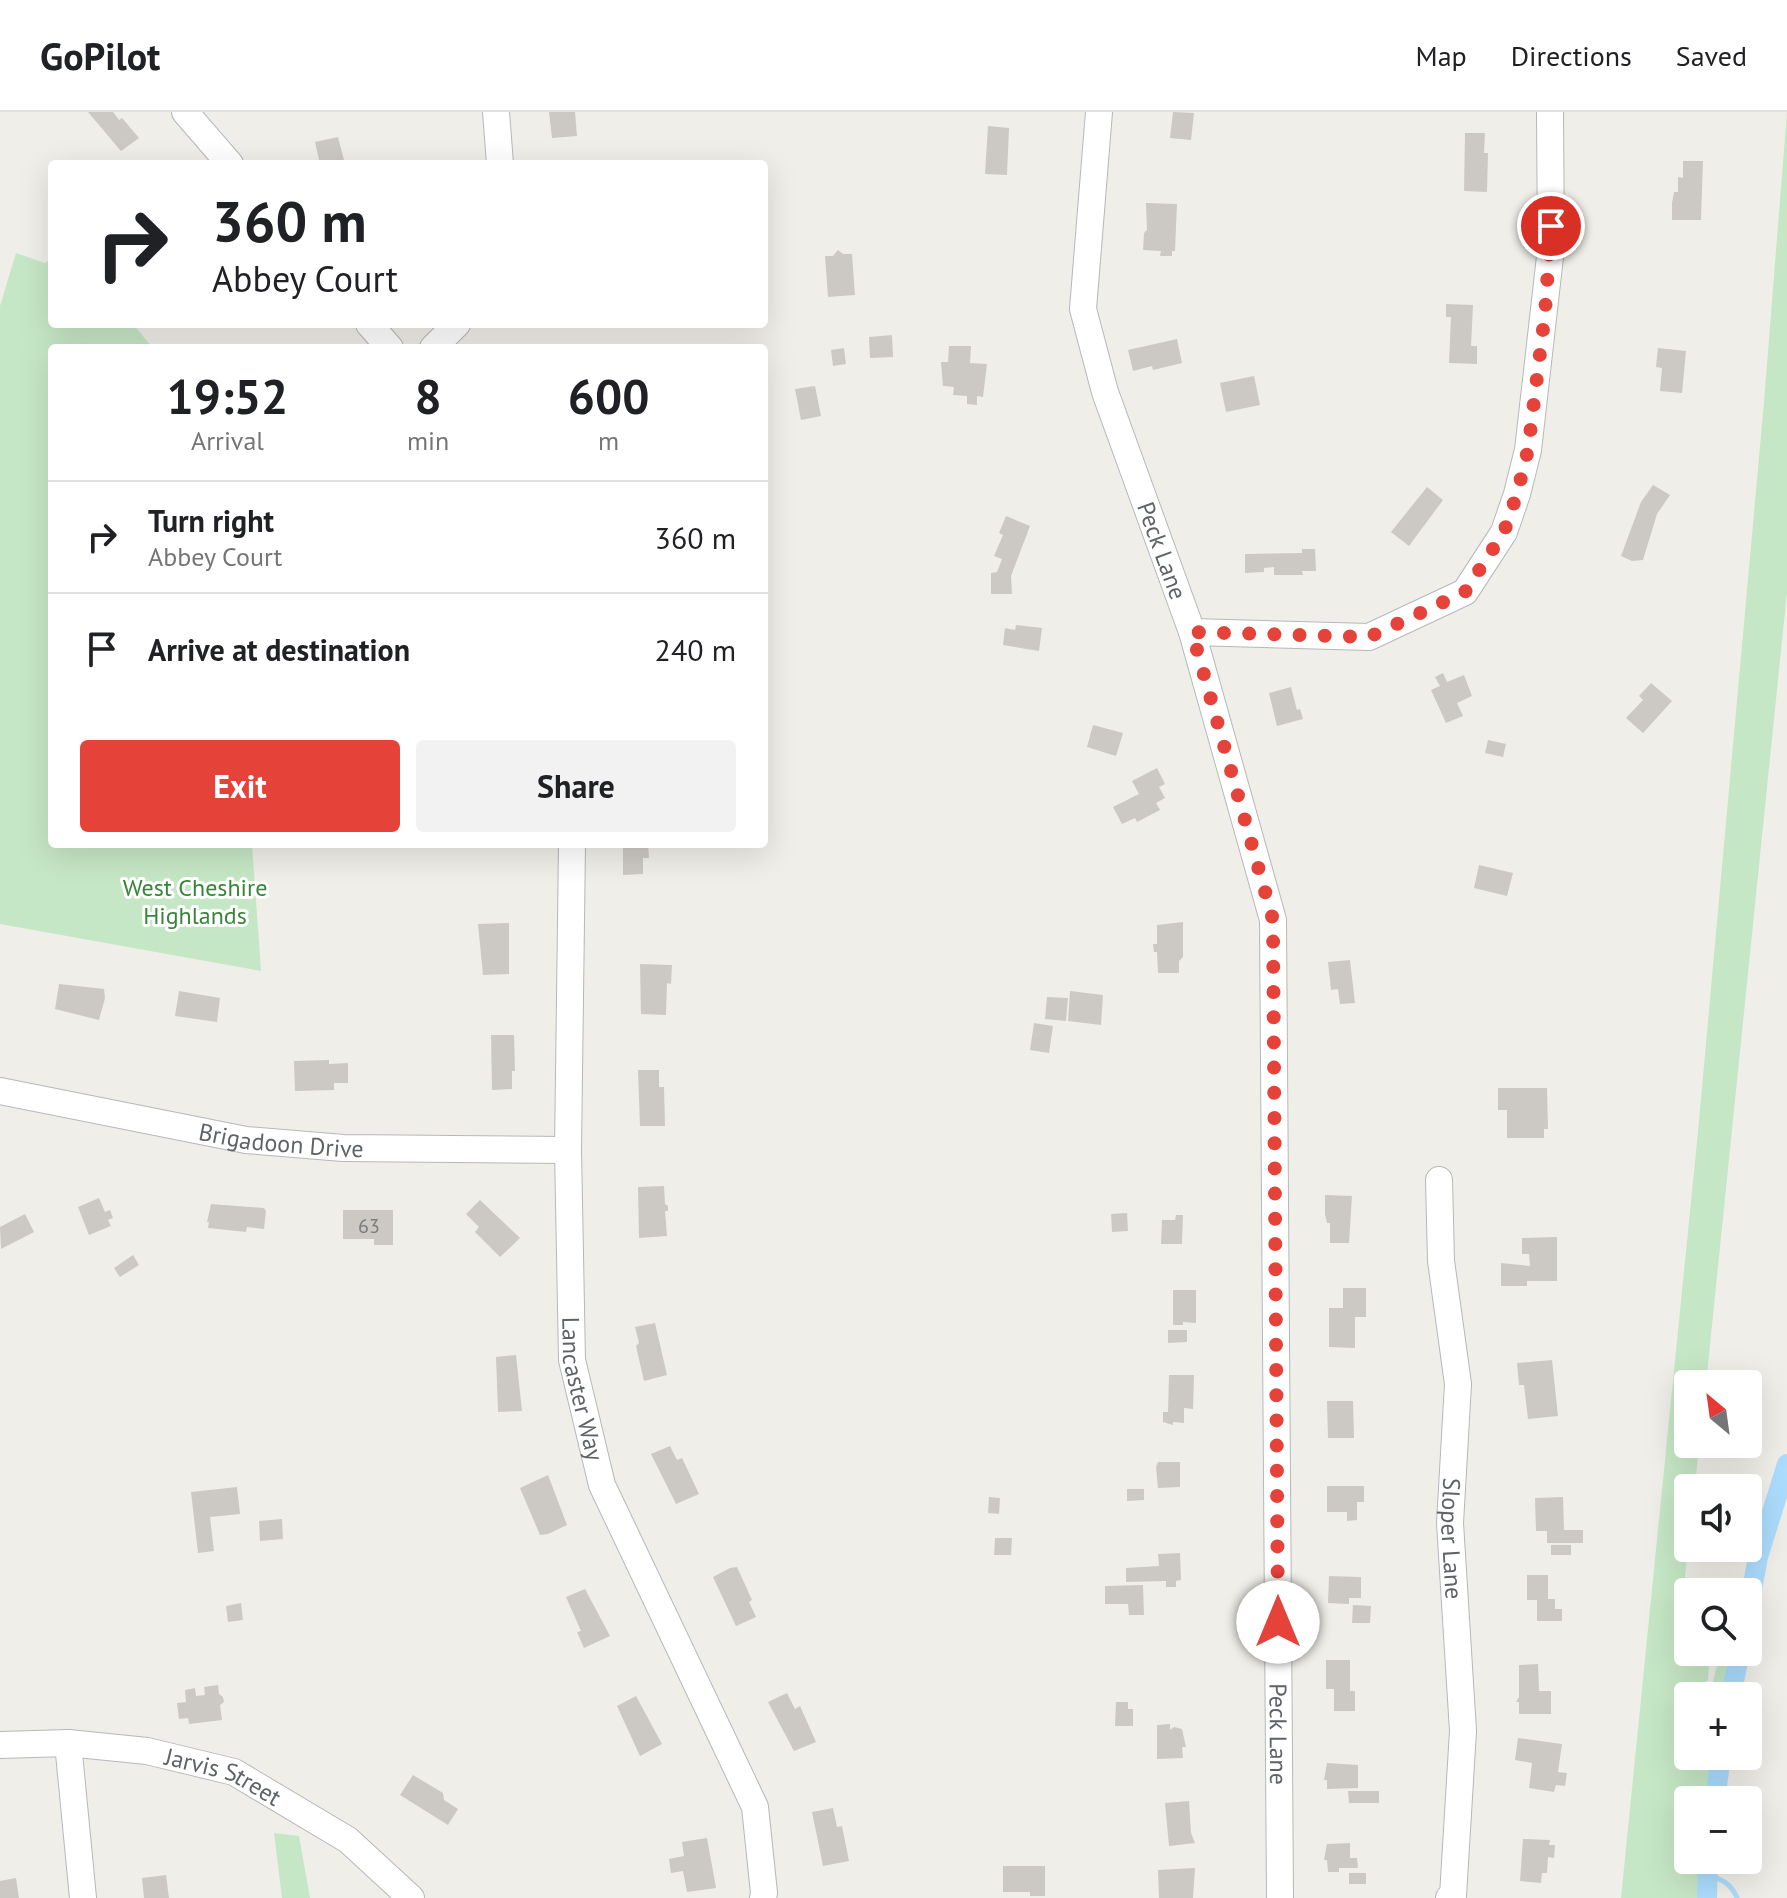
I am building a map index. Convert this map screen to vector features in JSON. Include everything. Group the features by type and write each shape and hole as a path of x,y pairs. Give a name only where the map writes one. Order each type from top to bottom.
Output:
{"street":[{"path":"185,112 227,160"},
{"path":"496,112 500,160"},
{"name":"Peck Lane","path":"1099,112 1083,309 1105,392 1192,632 1273,920 1280,1898"},
{"path":"1192,632 1369,637 1465,592 1504,532 1528,450 1551,248 1550,112"},
{"path":"372,328 386,344"},
{"path":"437,344 453,328"},
{"name":"Lancaster Way","path":"572,848 568,1150 572,1360 602,1485 755,1807 763,1898"},
{"name":"Brigadoon Drive","path":"0,1091 246,1140 343,1148 568,1150"},
{"name":"Sloper Lane","path":"1439,1180 1441,1261 1458,1384 1450,1523 1463,1731 1453,1896 1449,1898"},
{"path":"68,1743 83,1898"},
{"name":"Jarvis Street","path":"0,1745 68,1743 147,1751 234,1772 348,1840 411,1898"}],"green space":[{"path":"1787,112 1787,592 1707,1370 1674,1370 1698,1132"},
{"name":"West Cheshire Highlands","path":"16,253 45,263 48,261 48,328 136,328 150,344 48,344 48,848 252,848 261,971 0,924 0,306"},
{"path":"1674,1371 1674,1458 1698,1458 1696,1474 1674,1474 1674,1562 1686,1562 1685,1578 1674,1578 1674,1666 1709,1666 1708,1680 1705,1682 1674,1682 1674,1770 1716,1771 1711,1786 1674,1786 1674,1874 1703,1874 1700,1898 1621,1898"},
{"path":"1717,1666 1730,1666 1726,1682 1713,1682"},
{"path":"274,1833 299,1836 310,1898 282,1898"}],"building":[{"path":"88,112 113,112 139,138 121,151"},
{"path":"549,112 575,112 577,136 552,138"},
{"path":"1173,112 1194,113 1191,140 1170,138"},
{"path":"988,126 1009,128 1007,175 985,174"},
{"path":"1465,133 1485,133 1487,192 1464,191"},
{"path":"338,137 344,160 319,160 315,142"},
{"path":"1683,161 1703,161 1701,220 1672,220 1674,192 1678,192 1678,177 1683,178"},
{"path":"1146,203 1177,204 1175,251 1172,251 1172,256 1160,256 1161,251 1143,250 1147,230"},
{"path":"838,250 843,254 852,254 855,295 828,297 825,256 833,256"},
{"path":"1446,304 1473,305 1471,346 1477,346 1477,364 1449,363 1451,317 1446,317"},
{"path":"892,335 893,357 870,358 869,337"},
{"path":"1177,339 1182,363 1133,371 1128,350"},
{"path":"949,346 971,346 970,363 987,364 983,397 977,396 977,405 967,404 967,396 953,395 954,387 943,386 941,362 948,362"},
{"path":"844,348 846,364 833,366 831,350"},
{"path":"1658,348 1686,351 1682,393 1660,391 1662,368 1656,367"},
{"path":"1254,376 1260,405 1226,412 1220,383"},
{"path":"815,386 821,416 801,420 795,389"},
{"path":"1653,485 1670,495 1657,514 1643,560 1632,561 1621,556 1641,502"},
{"path":"1427,487 1443,500 1409,546 1391,532"},
{"path":"1006,516 1030,526 1011,576 1012,594 991,594 991,573 997,572 1002,559 994,556 1003,535 999,533"},
{"path":"1302,549 1315,549 1316,571 1302,571 1303,575 1274,575 1274,567 1264,568 1264,572 1245,573 1245,554 1302,553"},
{"path":"1016,625 1042,628 1039,651 1003,645 1005,628 1015,630"},
{"path":"1443,673 1447,682 1464,675 1472,696 1457,703 1463,716 1446,723 1431,690 1440,686 1435,677"},
{"path":"1651,683 1672,701 1643,733 1626,718 1643,700 1639,696"},
{"path":"1291,687 1297,710 1300,709 1303,719 1277,726 1269,693"},
{"path":"1093,725 1123,733 1116,756 1087,747"},
{"path":"1488,740 1506,744 1503,757 1485,753"},
{"path":"1157,768 1165,784 1159,787 1165,798 1156,803 1160,810 1137,822 1135,818 1122,824 1113,807 1139,794 1132,781"},
{"path":"623,848 648,848 649,858 643,858 643,874 623,875"},
{"path":"1479,865 1513,873 1507,896 1474,888"},
{"path":"1183,922 1183,957 1179,961 1179,973 1158,973 1157,952 1154,952 1153,944 1157,944 1157,925"},
{"path":"509,923 509,974 483,975 478,924"},
{"path":"1350,960 1355,1003 1340,1004 1338,989 1331,990 1328,962"},
{"path":"640,964 672,965 671,984 667,983 666,1015 641,1014"},
{"path":"59,984 104,989 105,998 99,1020 55,1009"},
{"path":"179,991 220,998 217,1022 175,1016"},
{"path":"1070,991 1103,995 1101,1025 1068,1021"},
{"path":"1047,997 1068,998 1066,1021 1045,1019"},
{"path":"1034,1023 1053,1026 1049,1053 1030,1050"},
{"path":"491,1035 514,1035 512,1089 492,1090"},
{"path":"329,1060 329,1064 348,1063 348,1083 334,1083 334,1090 295,1091 294,1061"},
{"path":"638,1070 659,1070 659,1087 664,1087 665,1126 640,1126"},
{"path":"1498,1088 1547,1088 1548,1129 1544,1129 1544,1138 1507,1138 1507,1110 1498,1110"},
{"path":"664,1186 665,1204 668,1206 668,1211 665,1211 667,1236 639,1238 638,1187"},
{"path":"1325,1195 1352,1196 1349,1243 1330,1243"},
{"path":"99,1198 105,1212 110,1210 113,1218 108,1220 111,1226 89,1235 78,1207"},
{"path":"480,1200 520,1238 500,1257 475,1232 479,1227 466,1214"},
{"path":"211,1204 264,1208 264,1229 247,1227 246,1232 208,1228"},
{"path":"343,1210 393,1210 393,1245 374,1245 374,1239 343,1239"},
{"path":"1127,1213 1128,1231 1112,1232 1111,1214"},
{"path":"25,1214 34,1232 1,1249 0,1227"},
{"path":"1176,1215 1183,1215 1182,1244 1161,1244 1162,1220 1175,1220"},
{"path":"1557,1237 1557,1281 1527,1281 1527,1286 1501,1286 1501,1263 1530,1266 1529,1254 1522,1254 1522,1238"},
{"path":"133,1255 139,1265 120,1277 114,1268"},
{"path":"1343,1288 1366,1288 1366,1317 1355,1317 1355,1348 1329,1347 1329,1308 1343,1308"},
{"path":"1173,1290 1196,1290 1196,1323 1173,1325"},
{"path":"655,1323 667,1375 644,1381 635,1327"},
{"path":"1168,1330 1187,1330 1187,1342 1168,1343"},
{"path":"516,1355 522,1411 498,1412 496,1357"},
{"path":"1552,1360 1558,1416 1528,1419 1524,1385 1519,1385 1517,1363"},
{"path":"1169,1375 1194,1375 1193,1409 1184,1408 1184,1423 1173,1422 1173,1425 1163,1422 1163,1412 1168,1412"},
{"path":"1327,1401 1353,1401 1354,1438 1328,1438"},
{"path":"670,1446 677,1460 682,1458 699,1494 676,1504 651,1454"},
{"path":"1158,1462 1180,1462 1180,1487 1158,1488"},
{"path":"548,1475 567,1525 540,1535 520,1488"},
{"path":"1327,1486 1364,1486 1364,1502 1357,1502 1357,1520 1347,1521 1347,1512 1327,1512"},
{"path":"237,1487 240,1514 210,1517 214,1551 198,1553 191,1492"},
{"path":"1127,1489 1144,1489 1144,1500 1127,1501"},
{"path":"989,1497 1000,1498 999,1514 988,1513"},
{"path":"1563,1497 1564,1530 1583,1530 1583,1543 1547,1543 1547,1531 1536,1531 1535,1498"},
{"path":"282,1519 283,1539 260,1541 259,1521"},
{"path":"995,1538 1012,1538 1011,1555 994,1555"},
{"path":"1551,1545 1571,1545 1571,1555 1551,1555"},
{"path":"1180,1553 1181,1580 1176,1581 1176,1587 1166,1587 1166,1581 1126,1582 1126,1568 1159,1566 1158,1554"},
{"path":"737,1567 756,1617 736,1626 713,1577"},
{"path":"1527,1575 1548,1575 1548,1599 1555,1599 1555,1609 1562,1609 1562,1621 1537,1621 1537,1600 1527,1600"},
{"path":"1329,1576 1361,1577 1361,1598 1349,1598 1349,1604 1328,1603"},
{"path":"1143,1585 1144,1615 1129,1615 1128,1604 1105,1604 1105,1586"},
{"path":"585,1589 610,1636 584,1648 577,1632 581,1631 566,1597"},
{"path":"241,1603 243,1620 228,1622 226,1606"},
{"path":"1353,1605 1371,1606 1370,1623 1352,1623"},
{"path":"1326,1660 1350,1660 1350,1691 1355,1691 1355,1711 1334,1711 1334,1689 1326,1689"},
{"path":"1538,1664 1539,1691 1551,1691 1551,1714 1519,1714 1519,1702 1516,1702 1519,1697 1519,1665"},
{"path":"218,1685 224,1702 220,1705 222,1720 189,1724 188,1718 179,1719 177,1703 186,1702 185,1690 195,1688 196,1696 205,1695 204,1687"},
{"path":"787,1693 795,1709 800,1706 816,1742 794,1751 768,1702"},
{"path":"636,1696 662,1744 640,1756 617,1706"},
{"path":"1116,1702 1128,1702 1128,1709 1133,1709 1133,1726 1115,1726"},
{"path":"1170,1724 1170,1730 1174,1727 1182,1729 1186,1747 1182,1747 1183,1758 1157,1759 1157,1725"},
{"path":"1518,1738 1562,1744 1558,1772 1567,1773 1565,1786 1556,1785 1554,1792 1529,1788 1532,1763 1515,1760"},
{"path":"1327,1763 1358,1765 1358,1788 1327,1789 1327,1780 1324,1780"},
{"path":"413,1775 443,1793 444,1800 458,1809 448,1825 400,1795"},
{"path":"1348,1791 1379,1791 1379,1803 1349,1803"},
{"path":"1189,1801 1191,1833 1195,1843 1169,1846 1165,1803"},
{"path":"833,1808 837,1827 842,1826 849,1861 823,1866 812,1812"},
{"path":"707,1838 716,1888 687,1892 683,1871 671,1873 669,1859 684,1856 682,1842"},
{"path":"1523,1839 1550,1840 1549,1845 1555,1845 1554,1858 1548,1857 1547,1873 1542,1873 1541,1883 1520,1881"},
{"path":"1350,1843 1350,1858 1357,1858 1358,1868 1339,1868 1339,1872 1328,1872 1327,1860 1324,1860 1327,1844"},
{"path":"1003,1866 1045,1866 1045,1896 1030,1896 1030,1892 1003,1892"},
{"path":"1195,1868 1193,1898 1159,1898 1158,1870"},
{"path":"1349,1873 1366,1873 1366,1884 1349,1884"},
{"path":"166,1875 169,1898 144,1898 142,1878"},
{"path":"16,1878 19,1898 0,1898 0,1881"}],"waterway":[{"path":"1754,1578 1787,1464"},
{"path":"1734,1682 1737,1666"},
{"path":"1717,1786 1719,1770"},
{"path":"1707,1874 1725,1883 1737,1898"},
{"path":"1707,1898 1708,1874"}],"route":[{"path":"1278,1622 1273,920 1192,632 1369,637 1465,592 1504,532 1528,450 1545,313 1551,226"}]}
